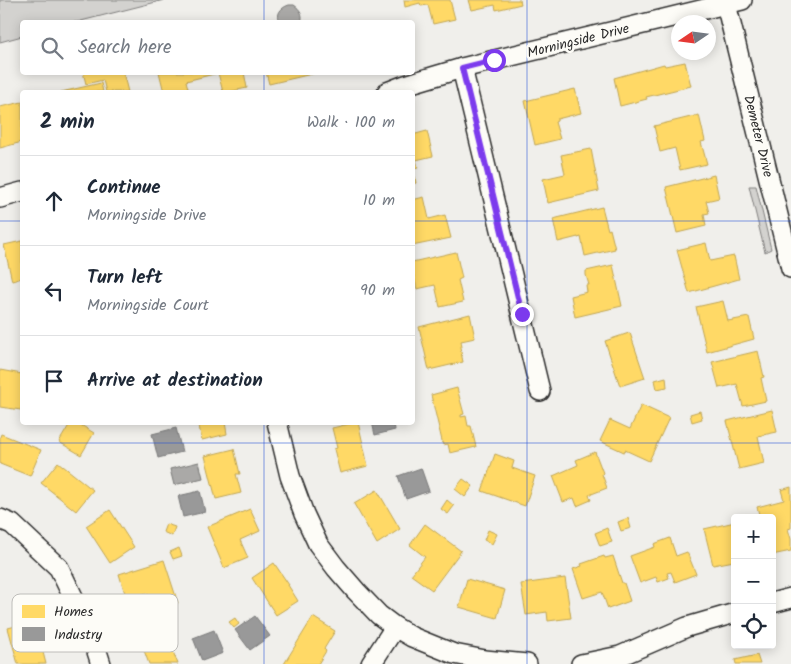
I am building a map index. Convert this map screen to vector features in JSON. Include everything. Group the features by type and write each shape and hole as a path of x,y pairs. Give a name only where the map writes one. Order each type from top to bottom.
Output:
{"street":[{"name":"Morningside Drive","path":"392,90 462,68 734,2"},
{"name":"Demeter Drive","path":"734,2 791,268"},
{"path":"462,68 540,390"},
{"path":"0,198 20,193"},
{"path":"278,425 290,476 304,514 318,544 336,568 379,614 395,627 412,637 454,654 485,660 527,664"},
{"path":"0,519 12,524 59,568 72,594"},
{"path":"776,602 791,598"},
{"path":"581,664 601,662 620,656 687,627 731,614"},
{"path":"371,664 395,627"},
{"path":"97,652 101,664"}],"shaded area":[{"path":"0,0 164,0 85,20 20,20 20,37 0,42"},
{"path":"294,5 300,10 301,20 279,20 278,16 283,8"},
{"path":"749,186 756,186 771,249 765,252"},
{"path":"199,462 203,478 174,485 170,469"}],"building: Homes":[{"path":"404,0 450,0 455,19 433,24 428,5 421,6 420,3 405,7"},
{"path":"469,0 520,0 521,4 496,10 495,5 472,10"},
{"path":"685,62 691,86 646,97 647,99 620,106 614,78 664,64 665,66"},
{"path":"84,75 124,75 128,90 106,90 103,80 86,84"},
{"path":"160,75 210,75 186,81 188,90 164,90"},
{"path":"219,75 245,75 247,88 222,90"},
{"path":"267,75 307,75 269,84"},
{"path":"101,83 103,90 70,90"},
{"path":"575,89 581,113 557,119 555,122 560,139 535,145 525,101"},
{"path":"20,102 20,143 0,148 0,107"},
{"path":"699,115 705,141 701,142 707,164 680,170 675,148 660,152 654,126"},
{"path":"427,131 433,156 416,160 418,168 415,169 415,134"},
{"path":"591,149 599,191 548,203 543,179 565,174 561,155"},
{"path":"714,175 719,198 706,201 709,213 704,214 706,226 677,233 666,187"},
{"path":"424,197 429,219 445,215 451,238 415,245 415,199"},
{"path":"602,207 615,249 585,256 581,237 558,242 553,219"},
{"path":"20,241 20,279 12,281 4,245"},
{"path":"706,243 710,261 734,256 739,279 689,293 677,250"},
{"path":"456,252 462,278 458,280 463,302 440,307 435,285 417,289 415,261"},
{"path":"613,265 622,306 575,317 571,296 587,292 586,285 589,285 586,271"},
{"path":"723,301 728,321 749,317 754,339 707,352 696,307"},
{"path":"470,314 475,338 461,341 462,347 460,347 463,362 429,370 419,327"},
{"path":"630,333 645,378 620,386 605,341"},
{"path":"758,351 764,377 761,378 766,401 743,406 737,384 719,388 712,362"},
{"path":"0,370 20,374 20,410 0,407"},
{"path":"666,377 667,387 657,389 655,380"},
{"path":"457,388 464,414 461,417 466,416 468,426 471,426 476,447 450,453 448,444 443,445 431,395"},
{"path":"641,405 669,418 649,461 600,441 610,420 630,429"},
{"path":"772,410 777,432 758,436 764,463 739,469 727,421"},
{"path":"700,411 702,419 692,422 690,414"},
{"path":"69,425 81,425 94,433 81,455 59,442"},
{"path":"199,425 226,425 227,434 202,440"},
{"path":"345,425 359,425 368,466 340,473 334,449 337,448 332,428"},
{"path":"1,434 41,450 30,476 0,464"},
{"path":"234,449 240,474 236,474 241,493 216,499 205,456"},
{"path":"595,452 607,488 589,495 591,500 577,506 574,498 563,502 553,476 578,465 576,460"},
{"path":"495,454 514,461 512,468 535,476 525,506 482,491"},
{"path":"58,462 93,490 76,511 41,483"},
{"path":"463,479 473,486 465,497 455,489"},
{"path":"791,487 791,528 788,529 791,539 791,551 776,554 776,514 759,514 757,507 784,500 781,490"},
{"path":"377,490 400,529 377,544 354,504"},
{"path":"447,500 454,506 448,514 441,509"},
{"path":"250,509 260,531 240,540 248,558 224,568 207,527"},
{"path":"110,510 134,547 110,563 86,526"},
{"path":"628,518 631,528 621,531 618,522"},
{"path":"731,523 731,562 713,565 704,529"},
{"path":"166,524 175,527 172,536 163,532"},
{"path":"425,524 461,551 432,590 411,575 425,557 410,545"},
{"path":"607,528 612,542 600,546 595,533"},
{"path":"488,530 497,534 492,544 484,540"},
{"path":"670,538 676,556 687,552 696,574 675,582 671,572 667,573 669,578 658,582 656,577 640,583 630,556 655,547 654,544"},
{"path":"179,548 182,556 173,559 170,552"},
{"path":"604,556 605,558 613,556 630,601 608,609 602,592 583,598 573,569 582,566 581,564"},
{"path":"164,560 175,594 125,594 119,574"},
{"path":"274,563 298,601 276,615 252,578"},
{"path":"565,578 571,618 548,621 547,612 526,615 521,584"},
{"path":"467,579 505,590 497,618 459,607"},
{"path":"313,617 335,631 324,649 326,651 318,664 284,664"},
{"path":"235,618 239,624 234,628 229,622"},
{"path":"12,627 12,642 8,628"},
{"path":"15,652 43,652 46,664 18,664"},
{"path":"145,652 173,652 178,664 149,664"},
{"path":"757,655 760,664 736,664 735,660"}],"building: Industry":[{"path":"373,425 394,425 395,430 375,435"},
{"path":"176,428 182,452 158,458 152,434"},
{"path":"421,468 429,491 406,499 398,476"},
{"path":"200,491 205,512 183,517 178,496"},
{"path":"255,616 270,636 250,650 235,630"},
{"path":"214,630 223,653 202,661 193,638"}],"route":[{"path":"494,60 462,68 522,314"}]}
